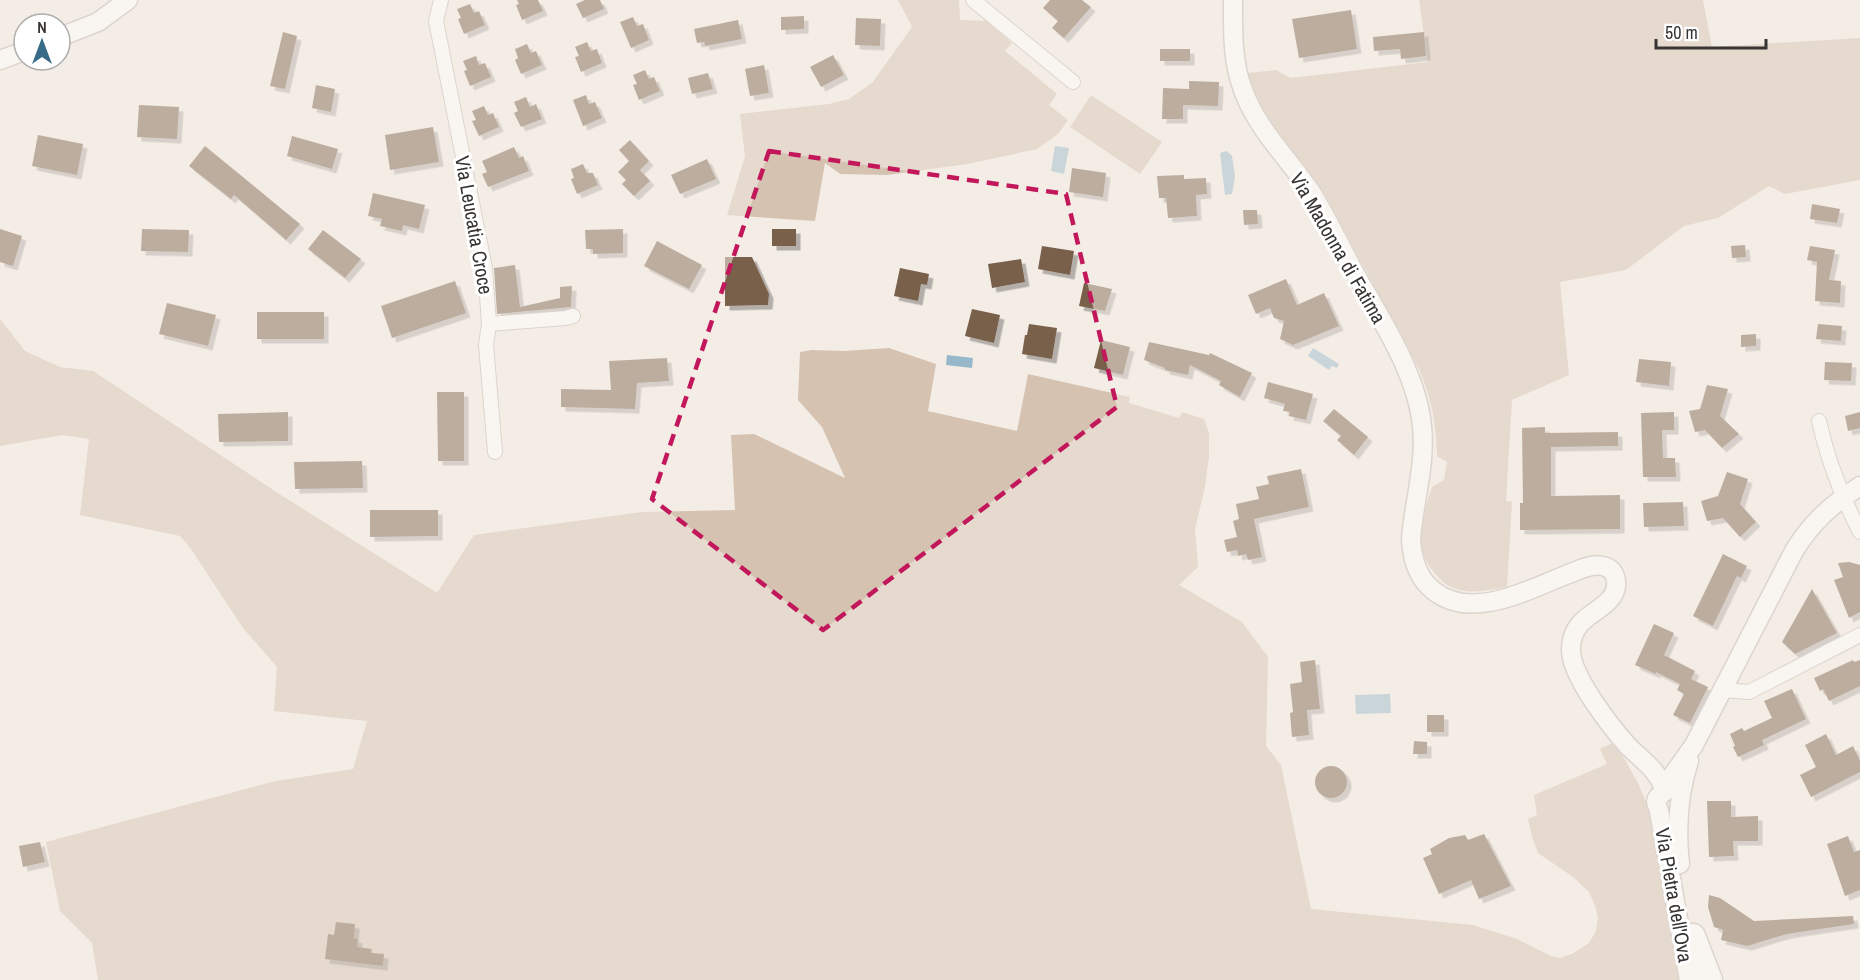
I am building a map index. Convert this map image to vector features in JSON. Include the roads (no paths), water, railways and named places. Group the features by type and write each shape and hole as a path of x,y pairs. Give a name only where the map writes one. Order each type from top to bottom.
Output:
{"highway":[{"path":"1693,936 1710,980"}],"main road":[{"path":"72,32 98,22 128,0"},
{"name":"Via Madonna di Fatima","path":"1233,0 1233,46 1242,88 1251,108 1268,136 1311,193 1409,376 1422,426 1423,458 1411,539 1414,561 1424,580 1430,588 1444,598 1477,604 1500,600 1595,565 1608,567 1616,578 1615,590 1608,600 1580,624 1572,640 1573,664 1586,688 1628,745 1660,777 1667,803"},
{"path":"1667,803 1683,780 1694,745 1805,533 1842,497 1860,486"},
{"name":"Via Pietra dell'Ova","path":"1667,803 1678,848 1693,936 1693,977"},
{"name":"Via Pietra dell'Ova","path":"1667,803 1693,977"}],"street":[{"name":"Via Leucatia Croce","path":"441,0 436,21 485,268 489,324 486,345 495,452"},
{"path":"973,0 1073,82"},
{"path":"489,324 573,316"},
{"path":"1819,421 1827,454 1842,497 1860,532"},
{"path":"1722,690 1749,692 1860,635"}],"water":[{"path":"1055,146 1069,148 1064,174 1051,171"},
{"path":"1227,151 1232,156 1235,176 1232,194 1225,195 1220,153"},
{"path":"1313,348 1339,364 1337,368 1332,366 1329,370 1308,356"},
{"path":"947,355 973,358 972,368 946,365"},
{"path":"1390,694 1391,713 1356,714 1355,695"}]}
